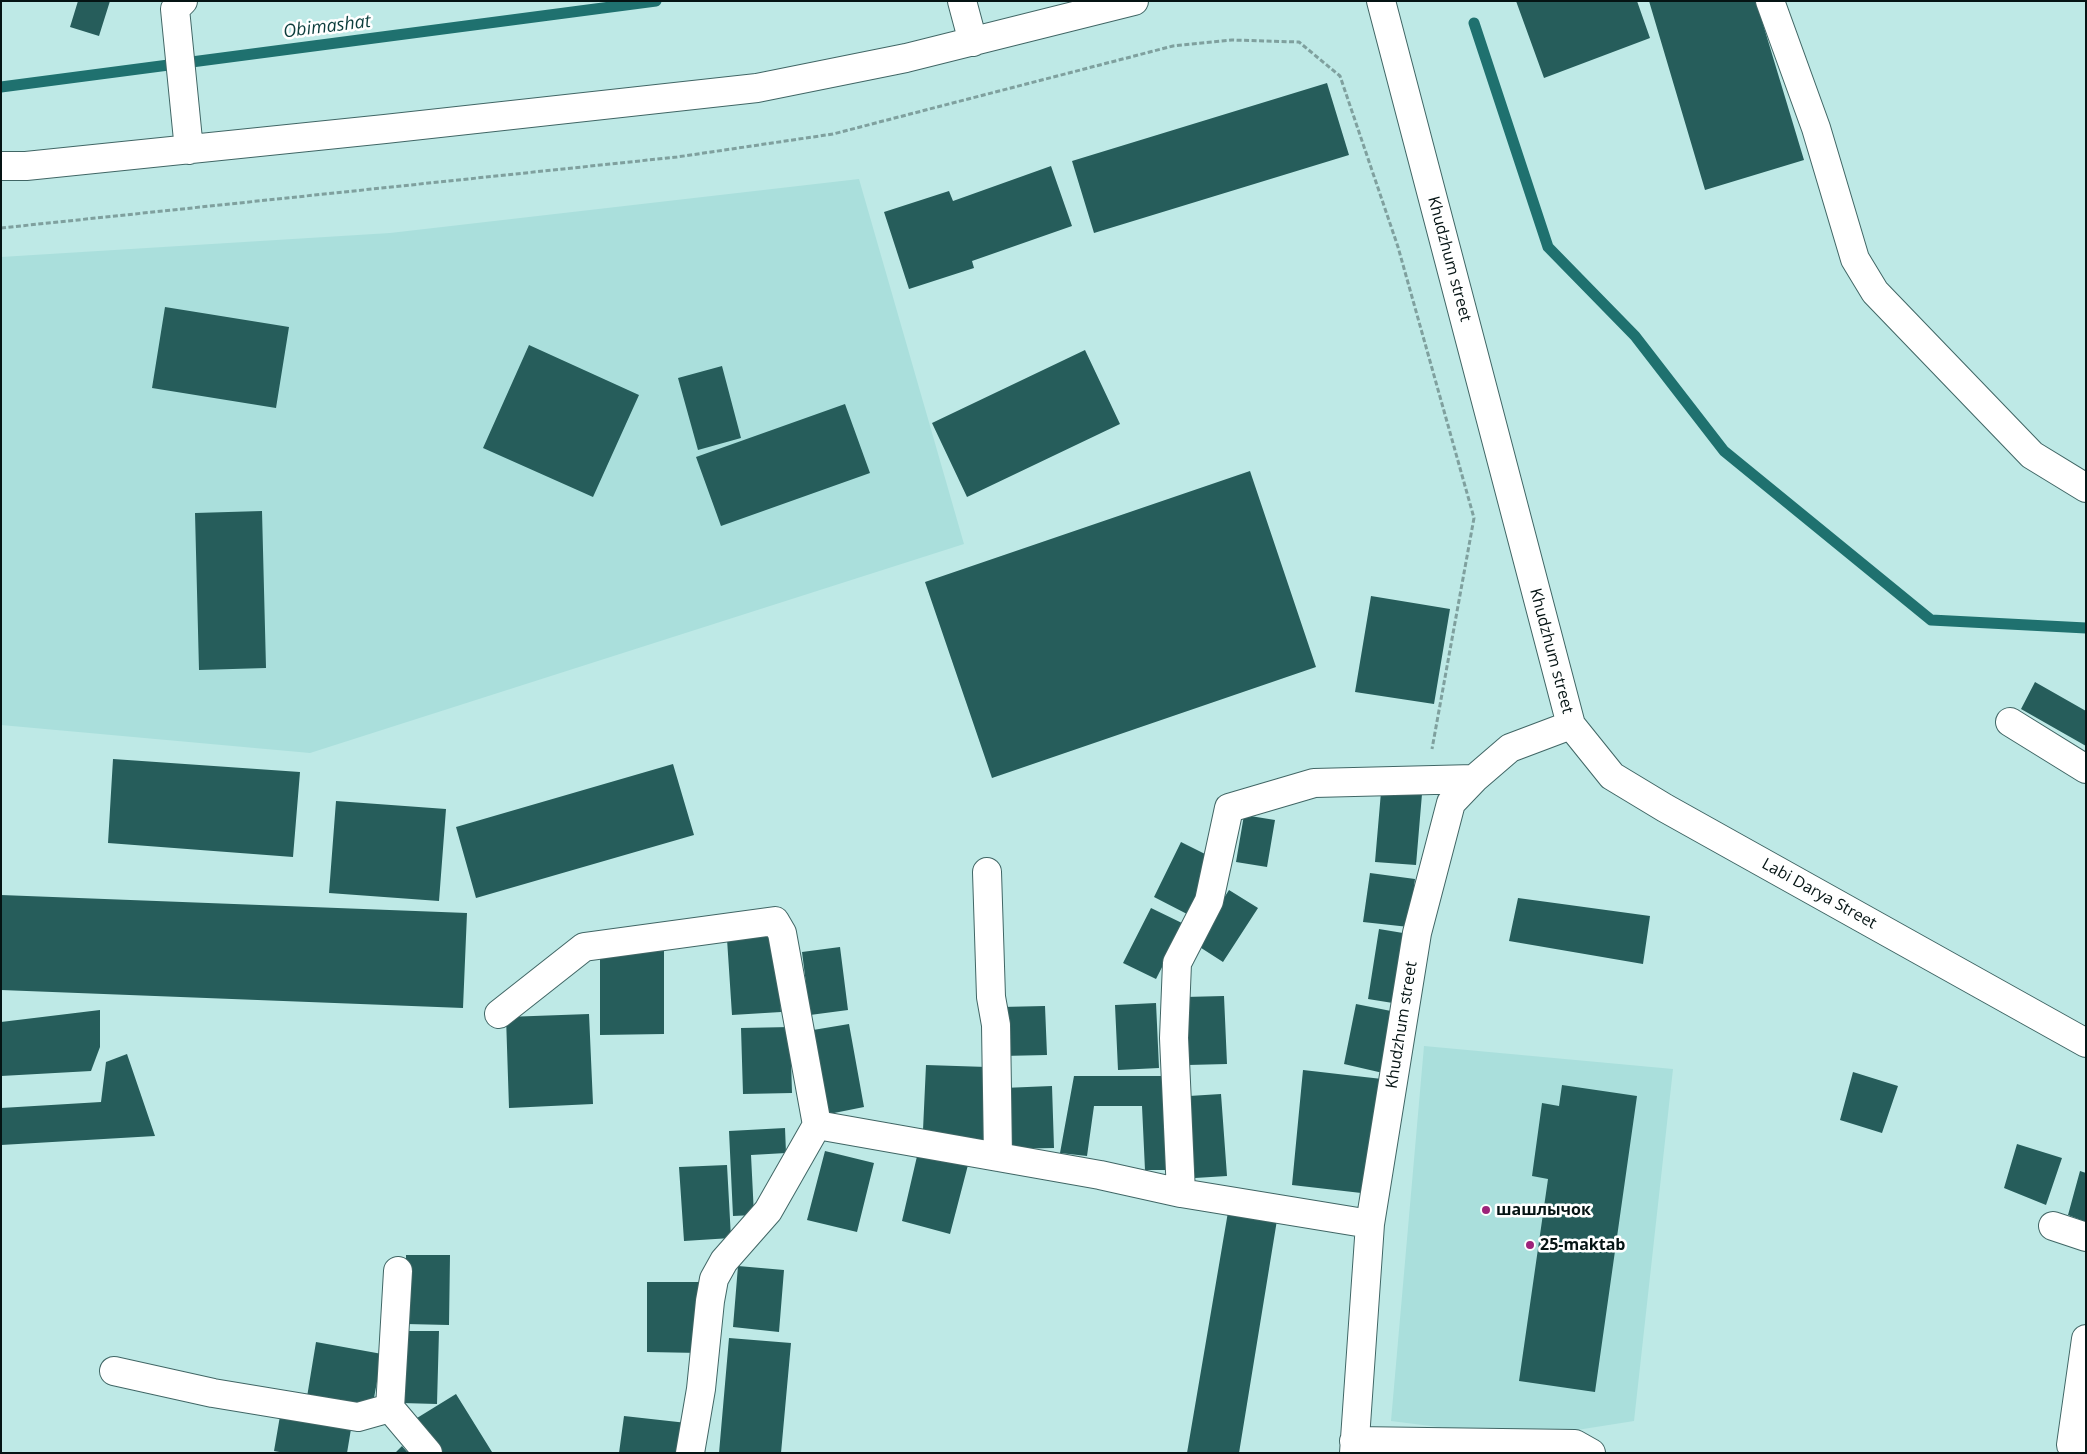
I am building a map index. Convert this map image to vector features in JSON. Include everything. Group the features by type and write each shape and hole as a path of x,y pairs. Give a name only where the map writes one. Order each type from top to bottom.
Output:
{"street":[{"path":"183,1 175,9 188,150"},
{"path":"962,1 973,42"},
{"path":"1,166 26,166 188,150 757,88 906,58 973,42 1095,6 1134,1"},
{"name":"Khudzhum street","path":"1354,1447 1370,1224 1417,933 1451,803 1474,779 1510,748 1571,725 1381,1"},
{"path":"1770,1 1816,128 1855,259 1875,292 2032,456 2086,488"},
{"path":"2010,722 2086,769"},
{"name":"Labi Darya Street","path":"1571,725 1612,776 1665,808 2086,1042"},
{"path":"1181,1193 1174,1038 1177,963 1209,901 1229,808 1314,783 1474,779"},
{"path":"987,872 991,997 996,1025 998,1157"},
{"path":"499,1014 584,947 775,921 782,933 817,1126 768,1211 724,1261 714,1279 690,1453"},
{"path":"817,1126 1100,1175 1181,1193 1370,1224"},
{"path":"2053,1226 2086,1238"},
{"path":"398,1271 390,1408 428,1453"},
{"path":"2075,1448 2086,1339"},
{"path":"114,1371 213,1393 358,1417 390,1408"},
{"path":"1354,1447 1575,1444 1591,1453"}],"path":[{"path":"1,228 677,157 833,134 1173,46 1232,40 1300,42 1340,76 1398,247 1474,518 1427,780"}],"shaded area":[{"path":"859,179 964,544 310,753 1,725 1,257 390,233"},
{"name":"25-maktab","path":"1424,1046 1673,1069 1634,1421 1526,1438 1391,1421"}],"building":[{"path":"78,1 110,1 99,36 70,27"},
{"path":"1516,1 1637,1 1650,38 1544,78"},
{"path":"1649,1 1756,1 1804,160 1705,190"},
{"path":"1327,83 1349,155 1094,233 1072,161"},
{"path":"1051,166 1072,226 972,261 974,268 909,289 884,212 949,191 953,201"},
{"path":"165,307 289,327 276,408 152,388"},
{"path":"529,345 639,395 593,497 483,448"},
{"path":"1085,350 1120,424 967,497 932,423"},
{"path":"722,366 741,438 698,450 678,378"},
{"path":"845,404 870,473 721,526 696,457"},
{"path":"1250,471 1316,667 992,778 925,582"},
{"path":"262,511 266,668 199,670 195,513"},
{"path":"1371,596 1450,609 1434,704 1355,692"},
{"path":"2035,682 2086,711 2086,746 2021,709"},
{"path":"113,759 300,772 293,857 108,843"},
{"path":"673,764 694,835 476,898 456,827"},
{"path":"1381,792 1422,794 1416,865 1375,862"},
{"path":"336,801 446,809 439,901 329,893"},
{"path":"1244,815 1275,820 1267,867 1236,862"},
{"path":"1181,842 1215,859 1187,914 1154,897"},
{"path":"1370,873 1415,879 1409,927 1363,922"},
{"path":"1229,890 1258,908 1223,962 1195,944"},
{"path":"1,895 467,913 463,1008 1,990"},
{"path":"1518,898 1650,916 1643,964 1509,941"},
{"path":"1151,908 1184,924 1156,979 1123,963"},
{"path":"1379,929 1409,934 1399,1004 1368,999"},
{"path":"776,936 781,1012 732,1015 727,939"},
{"path":"840,947 848,1010 810,1015 802,952"},
{"path":"664,951 664,1034 600,1035 600,952"},
{"path":"1224,996 1227,1064 1188,1065 1185,997"},
{"path":"1156,1003 1159,1068 1118,1070 1115,1005"},
{"path":"1356,1004 1396,1012 1383,1073 1344,1064"},
{"path":"1045,1006 1047,1055 1002,1056 1001,1007"},
{"path":"100,1010 100,1047 91,1071 1,1076 1,1022"},
{"path":"589,1014 593,1104 509,1108 506,1017"},
{"path":"849,1024 864,1107 829,1114 813,1030"},
{"path":"790,1027 792,1093 743,1094 741,1028"},
{"path":"127,1054 155,1136 1,1145 1,1108 101,1102 106,1062"},
{"path":"926,1065 987,1067 987,1141 923,1130"},
{"path":"1303,1070 1382,1079 1370,1194 1292,1185"},
{"path":"1853,1072 1898,1086 1882,1133 1840,1120"},
{"path":"1074,1076 1166,1076 1172,1170 1145,1170 1142,1106 1094,1106 1087,1156 1060,1153"},
{"path":"1562,1085 1637,1096 1595,1392 1519,1381 1548,1179 1532,1176 1542,1103 1559,1106"},
{"path":"1052,1086 1054,1148 1005,1149 1003,1088"},
{"path":"1221,1094 1227,1176 1195,1178 1189,1096"},
{"path":"785,1128 786,1153 751,1155 754,1215 733,1216 729,1131"},
{"path":"2017,1144 2062,1158 2046,1205 2004,1188"},
{"path":"825,1151 874,1163 857,1232 807,1220"},
{"path":"918,1152 968,1165 950,1234 902,1221"},
{"path":"727,1165 731,1238 684,1241 679,1167"},
{"path":"2080,1171 2086,1173 2086,1222 2068,1215"},
{"path":"1228,1212 1277,1220 1239,1453 1187,1453"},
{"path":"406,1255 450,1255 449,1325 406,1324"},
{"path":"738,1266 784,1270 779,1332 733,1327"},
{"path":"647,1282 700,1282 700,1353 647,1352"},
{"path":"404,1331 439,1331 437,1404 402,1403"},
{"path":"729,1338 791,1343 781,1453 719,1453"},
{"path":"316,1342 382,1354 372,1409 307,1397"},
{"path":"456,1394 491,1453 438,1453 417,1418"},
{"path":"280,1416 351,1429 347,1453 285,1453 274,1451"},
{"path":"624,1416 687,1423 683,1453 619,1453"},
{"path":"402,1446 408,1453 395,1453"}],"waterway":[{"name":"Obimashat","path":"1,87 656,1"},
{"path":"1474,23 1548,247 1635,336 1724,451 1931,620 2086,628"}],"place":[{"name":"шашлычок","path":"1486,1210"},
{"name":"25-maktab","path":"1530,1245"}]}
